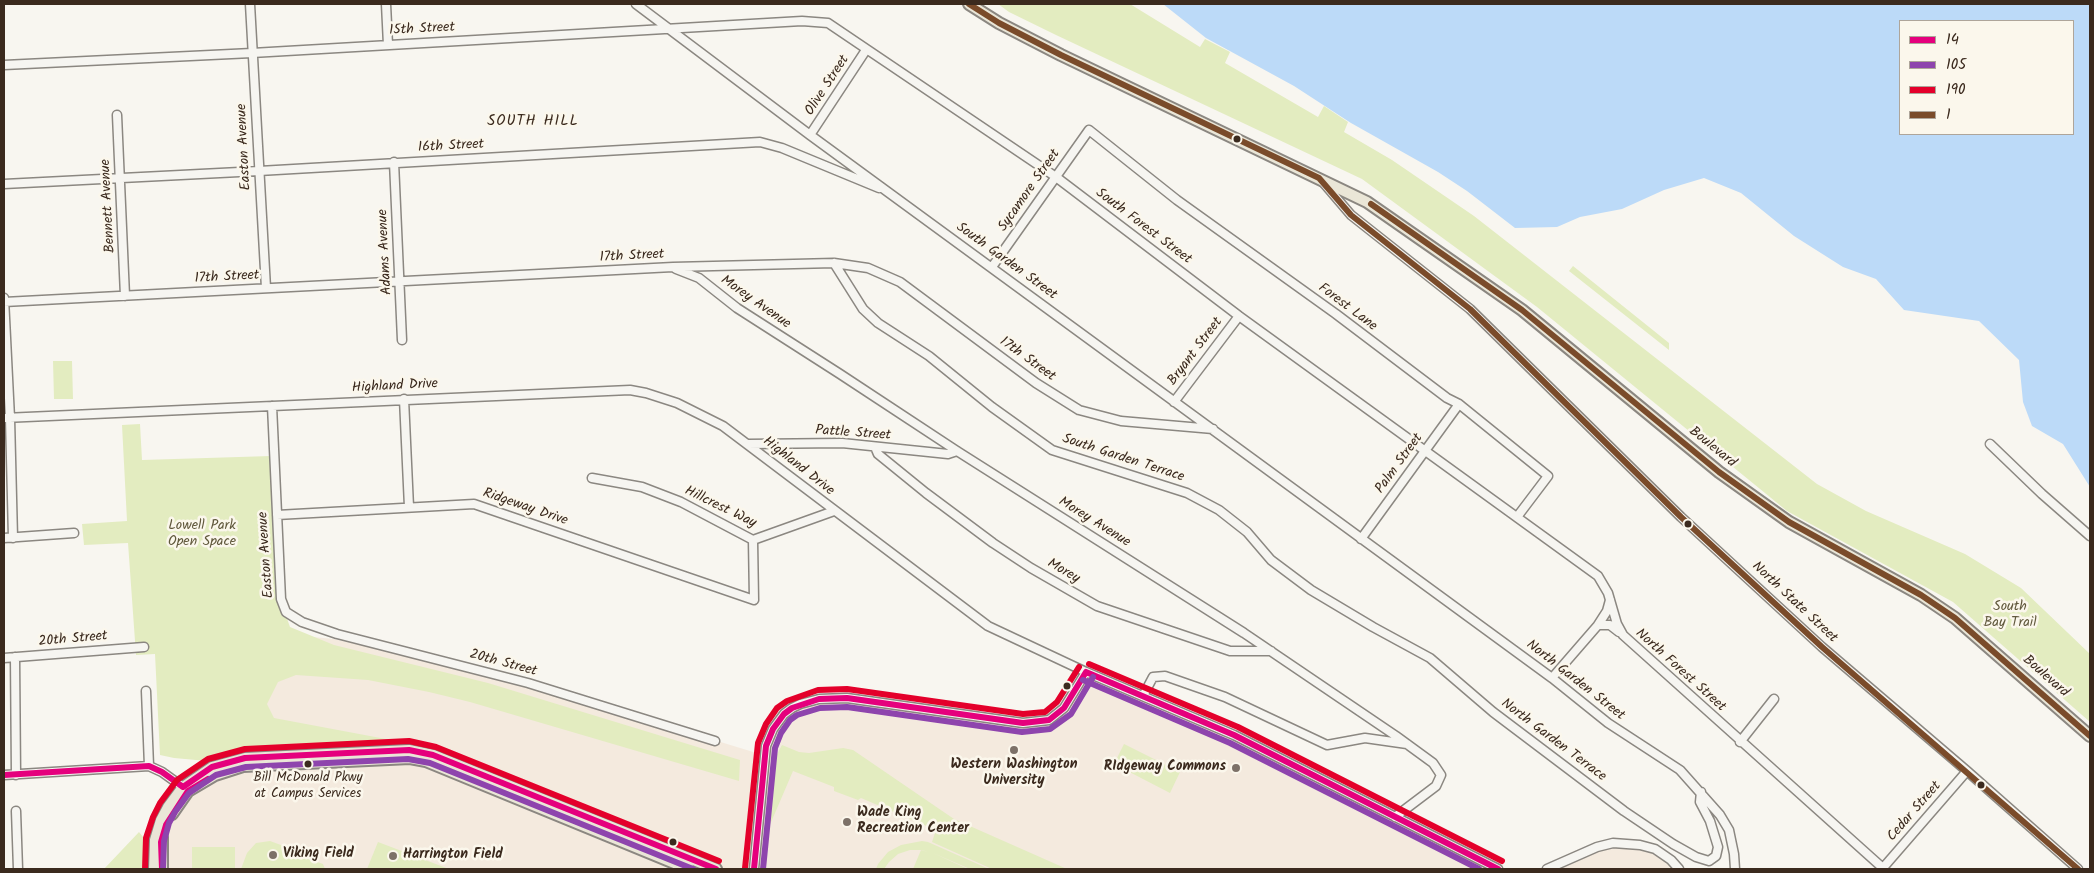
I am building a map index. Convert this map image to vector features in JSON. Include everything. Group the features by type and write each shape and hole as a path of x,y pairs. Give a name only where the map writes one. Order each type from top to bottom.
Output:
{"main road":[{"name":"Boulevard","path":"970,4 998,24 1367,202 1522,310 1719,472 1789,522 1921,594 1955,618 2090,736"},
{"path":"154,869 156,840 161,820 185,789 212,767 245,758 416,751 433,755 716,869"},
{"path":"162,869 161,842 166,825 185,789 214,775 243,766 410,758 426,762 689,869"}],"street":[{"name":"Easton Avenue","path":"250,4 266,288"},
{"path":"386,4 388,44"},
{"name":"South Garden Street","path":"636,4 810,135 1174,402 1215,429 1361,539"},
{"name":"15th Street","path":"4,65 252,53 802,20 828,23 839,31"},
{"name":"South Forest Street","path":"839,31 1056,177 1239,316 1426,450"},
{"name":"Olive Street","path":"810,135 866,50"},
{"name":"Bennett Avenue","path":"117,115 125,296"},
{"name":"Sycamore Street","path":"992,267 1089,130"},
{"name":"Forest Lane","path":"1089,130 1177,200 1336,314 1447,398 1459,404 1548,476 1517,517"},
{"name":"16th Street","path":"4,184 760,142 782,148 890,192"},
{"name":"Adams Avenue","path":"394,162 402,340"},
{"name":"North State Street","path":"1319,178 1352,215 1470,309 1688,523 1822,646 2078,869"},
{"name":"17th Street","path":"4,302 673,267 834,264 868,268 900,282 1036,383 1079,410 1121,420 1215,429"},
{"name":"South Garden Terrace","path":"834,264 863,309 878,323 930,356 992,407 1052,450 1188,493 1219,510 1247,532 1271,560 1320,595"},
{"name":"Morey Avenue","path":"673,267 699,278 737,308 864,389 957,452 1271,651 1434,763 1441,775 1436,786 1394,817"},
{"path":"4,298 12,538"},
{"name":"Bryant Street","path":"1174,402 1239,316"},
{"name":"Highland Drive","path":"7,418 630,390 677,403 723,426 988,626 1086,672 1234,735 1498,869"},
{"path":"404,399 409,507"},
{"name":"Palm Street","path":"1361,539 1459,404"},
{"name":"Easton Avenue","path":"272,406 281,599 286,612"},
{"name":"Pattle Street","path":"748,444 842,443 874,448 948,454 957,452"},
{"path":"1990,444 2042,494 2090,536"},
{"name":"Morey","path":"874,448 878,454 926,493 994,542 1031,568 1097,606 1230,651 1271,651"},
{"name":"North Forest Street","path":"1426,450 1598,576 1606,587 1617,624 1623,636 1883,869"},
{"name":"Hillcrest Way","path":"592,478 642,487 681,502 753,540 834,511"},
{"name":"Ridgeway Drive","path":"278,515 474,504 754,600 753,540"},
{"path":"4,538 74,533"},
{"name":"North Garden Street","path":"1361,539 1552,678 1608,723 1680,770 1720,814 1729,830 1735,869"},
{"name":"North Garden Terrace","path":"1320,595 1372,628 1430,658 1493,712 1624,811 1672,844 1696,857 1709,861 1716,856 1718,847 1710,821 1700,802 1701,792"},
{"path":"1552,678 1598,625 1607,611 1610,598"},
{"name":"20th Street","path":"286,612 302,622 337,634 528,683 715,741"},
{"path":"1598,625 1610,625 1623,636"},
{"name":"20th Street","path":"4,658 144,647"},
{"path":"15,657 16,775"},
{"path":"754,869 766,746 772,729 792,708 818,699 847,698 1023,723 1049,720 1064,708 1086,672"},
{"path":"1143,696 1153,677 1165,676 1225,697 1327,746 1366,738 1408,744"},
{"path":"146,691 149,766"},
{"path":"1740,742 1774,699"},
{"path":"4,775 149,766 162,772 185,789"},
{"name":"Cedar Street","path":"1883,869 1967,771"},
{"path":"16,811 18,869"},
{"path":"1547,869 1598,847 1613,843 1640,845 1655,849 1671,860 1679,869"}],"shaded area":[{"name":"Western Washington University","path":"313,637 334,639 528,683 763,755 768,737 792,708 828,698 1020,721 1049,720 1064,708 1086,672 1234,735 1498,869 156,869 164,821 184,790 244,762 284,639"},
{"path":"1613,843 1655,849 1679,869 1547,869"}],"green space":[{"name":"South Bay Trail","path":"998,4 1130,4 1200,47 1205,39 1230,52 1225,63 1318,117 1324,106 1348,122 1344,132 1392,160 1474,216 1817,484 1866,511 1965,554 2021,588 2090,654 2090,722 1953,602 1787,511 1537,307 1362,179 1056,35 1009,12"},
{"path":"1573,266 1669,343 1669,350 1569,271"},
{"path":"53,361 72,361 73,399 54,399"},
{"name":"Lowell Park Open Space","path":"140,424 142,460 271,456 280,599 290,627 334,645 488,683 740,760 739,781 470,702 429,692 368,680 296,675 278,682 267,704 274,718 386,739 241,755 207,761 160,755 155,654 136,655 128,543 84,545 82,524 127,521 122,425"},
{"path":"1124,744 1180,772 1170,793 1114,764"},
{"path":"782,745 799,752 809,753 843,748 853,750 954,819 1067,869 992,869 932,842 936,830 861,798 858,800 834,791 834,787 793,771 766,834 772,769"},
{"path":"139,832 143,837 145,869 104,869"},
{"name":"Viking Field","path":"270,841 300,852 300,856 323,864 325,869 241,869 247,853 256,843"},
{"path":"922,841 989,869 970,869 933,853 968,869 913,869 921,850 910,850 898,854 884,869 876,869 888,852 901,845"},
{"name":"Harrington Field","path":"378,842 449,869 367,869"},
{"path":"192,847 235,847 235,869 192,869"}],"water":[{"path":"1163,4 2090,4 2090,487 2063,444 2032,426 2023,402 2019,360 1979,321 1904,310 1876,279 1843,267 1794,236 1741,193 1704,178 1664,190 1622,209 1580,217 1557,227 1515,228 1467,191 1438,172 1351,123 1294,86 1206,38"}],"transit line":[{"name":"1","path":"969,4 999,23 1061,55 1319,178 1351,215 1470,309 1681,517 1822,647 2078,869"},
{"name":"1","path":"1371,204 1522,310 1719,472 1789,522 1921,595 1955,618 2090,736"},
{"name":"190","path":"1089,664 1238,727 1502,861"},
{"name":"190","path":"745,868 758,743 766,724 777,708 787,701 818,690 847,689 1023,714 1045,712 1057,702 1079,667"},
{"name":"14","path":"1086,672 1234,735 1498,869"},
{"name":"14","path":"754,869 766,746 773,729 784,714 792,708 819,699 847,698 1023,723 1049,720 1064,708 1086,672"},
{"name":"105","path":"763,869 775,748 781,733 790,720 797,715 820,708 847,707 1022,732 1050,729 1071,714 1093,677"},
{"name":"105","path":"1083,680 1230,743 1479,869"},
{"name":"190","path":"145,869 146,838 160,803 177,780 208,759 245,749 409,741 436,747 719,861"},
{"name":"14","path":"4,775 149,766 162,772 183,787 212,767 245,758 409,750 433,755 716,869"},
{"name":"105","path":"163,869 164,841 169,823 175,812 189,793 216,775 246,767 408,759 430,763 693,869"},
{"name":"14","path":"162,869 161,842 166,825 188,791 208,779"}],"place":[{"name":"Western Washington University","path":"1014,750"},
{"name":"Bill McDonald Pkwy at Campus Services","path":"308,764"},
{"name":"RIdgeway Commons","path":"1236,768"},
{"name":"Wade King Recreation Center","path":"847,822"},
{"name":"Viking Field","path":"273,855"},
{"name":"Harrington Field","path":"393,856"}],"district":[{"name":"SOUTH HILL","path":"533,122"}]}
